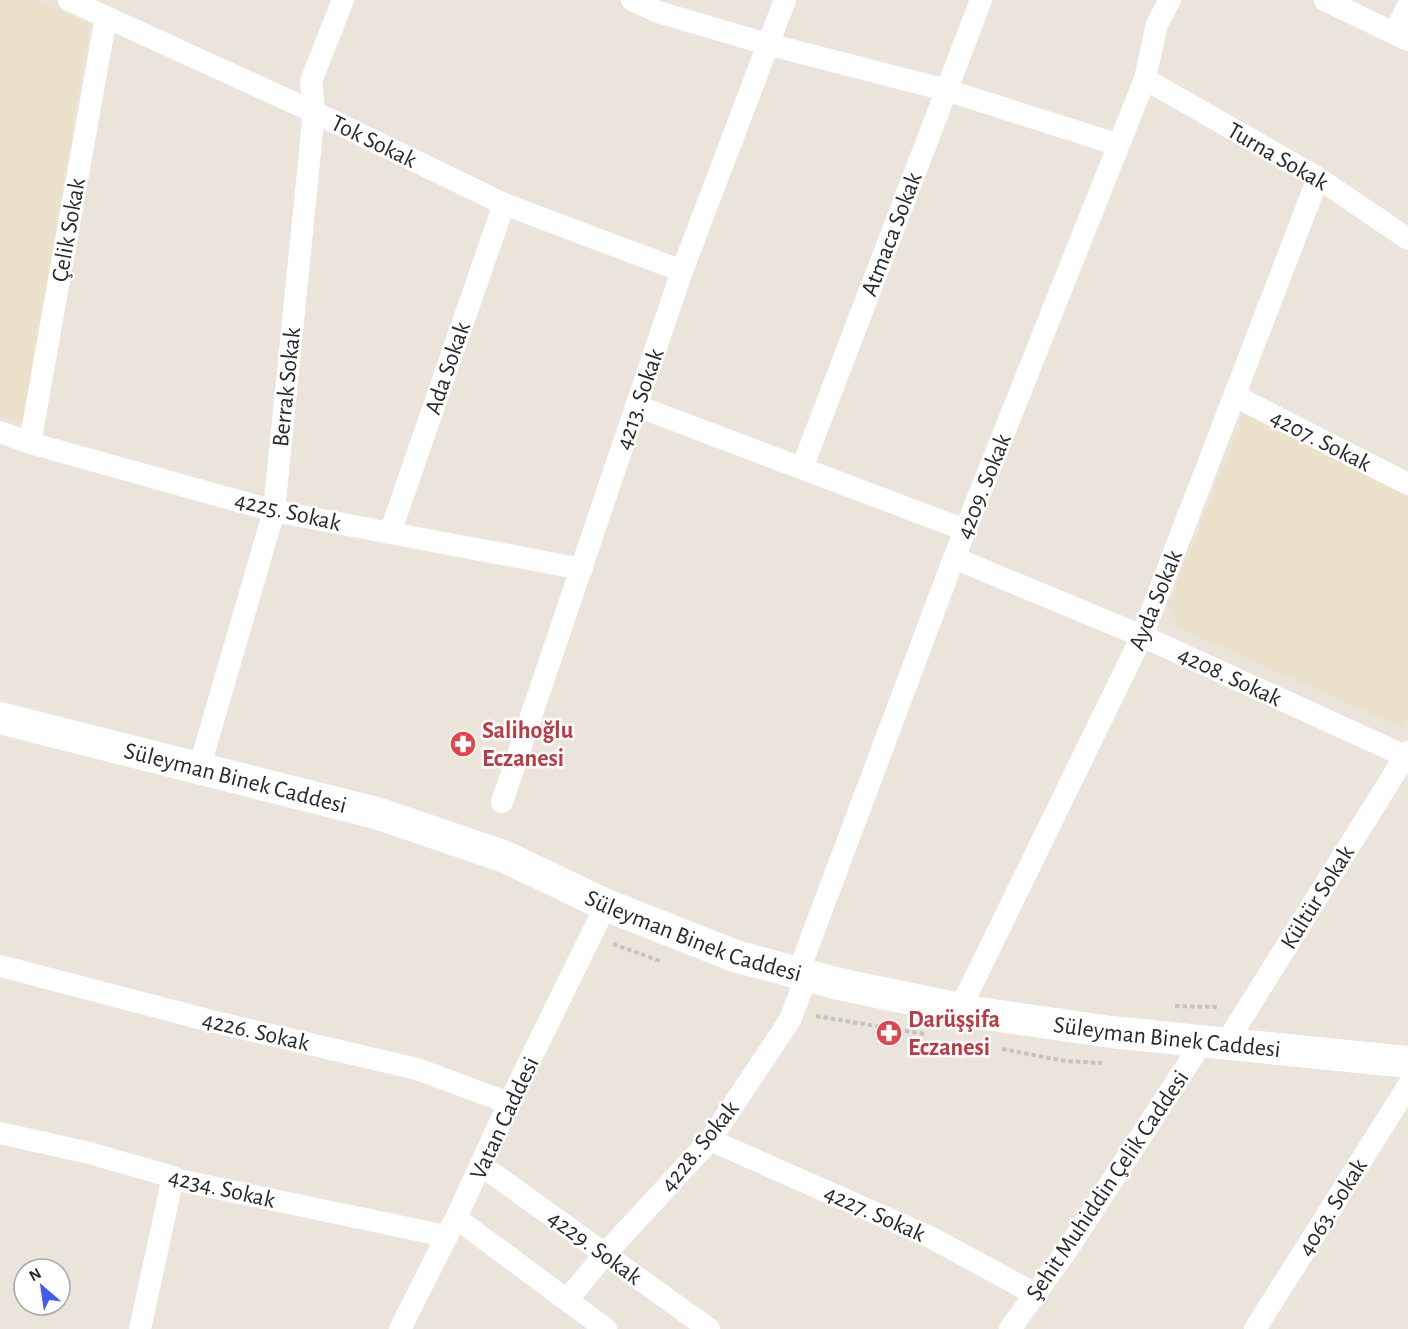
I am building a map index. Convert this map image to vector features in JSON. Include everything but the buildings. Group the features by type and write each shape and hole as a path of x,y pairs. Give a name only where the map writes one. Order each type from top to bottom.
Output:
{"street":[{"name":"Tok Sokak","path":"69,0 314,112 504,204 682,271"},
{"name":"Berrak Sokak","path":"199,769 274,511 314,112 311,81 343,0"},
{"path":"632,0 658,12 767,44 946,90 1119,145"},
{"name":"4213. Sokak","path":"502,802 682,271 784,0"},
{"name":"Atmaca Sokak","path":"802,468 981,0"},
{"name":"4209. Sokak","path":"802,974 954,558 1145,79 1157,24 1170,0"},
{"path":"1326,0 1401,37 1408,6"},
{"name":"Çelik Sokak","path":"30,443 106,16"},
{"name":"Turna Sokak","path":"1145,79 1317,178 1408,239"},
{"name":"Ayda Sokak","path":"960,1009 1142,636 1317,178"},
{"name":"Ada Sokak","path":"390,533 504,204"},
{"name":"4207. Sokak","path":"1235,396 1408,484"},
{"path":"637,406 965,530"},
{"name":"4225. Sokak","path":"0,432 30,443 274,511 582,569"},
{"name":"4208. Sokak","path":"954,558 1142,636 1407,754"},
{"name":"Süleyman Binek Caddesi","path":"0,718 376,813 503,856 606,905 735,956 839,984 960,1009 1111,1032 1408,1062"},
{"name":"Kültür Sokak","path":"1214,1042 1407,754"},
{"name":"Vatan Caddesi","path":"400,1329 606,905"},
{"name":"4226. Sokak","path":"0,966 207,1020 417,1069 509,1103"},
{"name":"4228. Sokak","path":"567,1300 605,1254 710,1140 790,1020 802,974"},
{"name":"Şehit Muhiddin Çelik Caddesi","path":"1010,1329 1214,1042"},
{"name":"4063. Sokak","path":"1255,1329 1408,1086"},
{"name":"4234. Sokak","path":"0,1133 89,1153 178,1180 451,1227"},
{"name":"4227. Sokak","path":"710,1140 932,1238 1035,1294"},
{"name":"4229. Sokak","path":"481,1165 709,1329"},
{"path":"140,1329 173,1177"},
{"path":"451,1227 567,1300 606,1329"}],"shaded area":[{"path":"0,0 35,0 90,24 23,424 0,416"},
{"path":"1244,413 1408,493 1408,716 1401,727 1178,627 1168,607"}],"place":[{"name":"Salihoğlu Eczanesi","path":"463,744"},
{"name":"Darüşşifa Eczanesi","path":"889,1033"}]}
